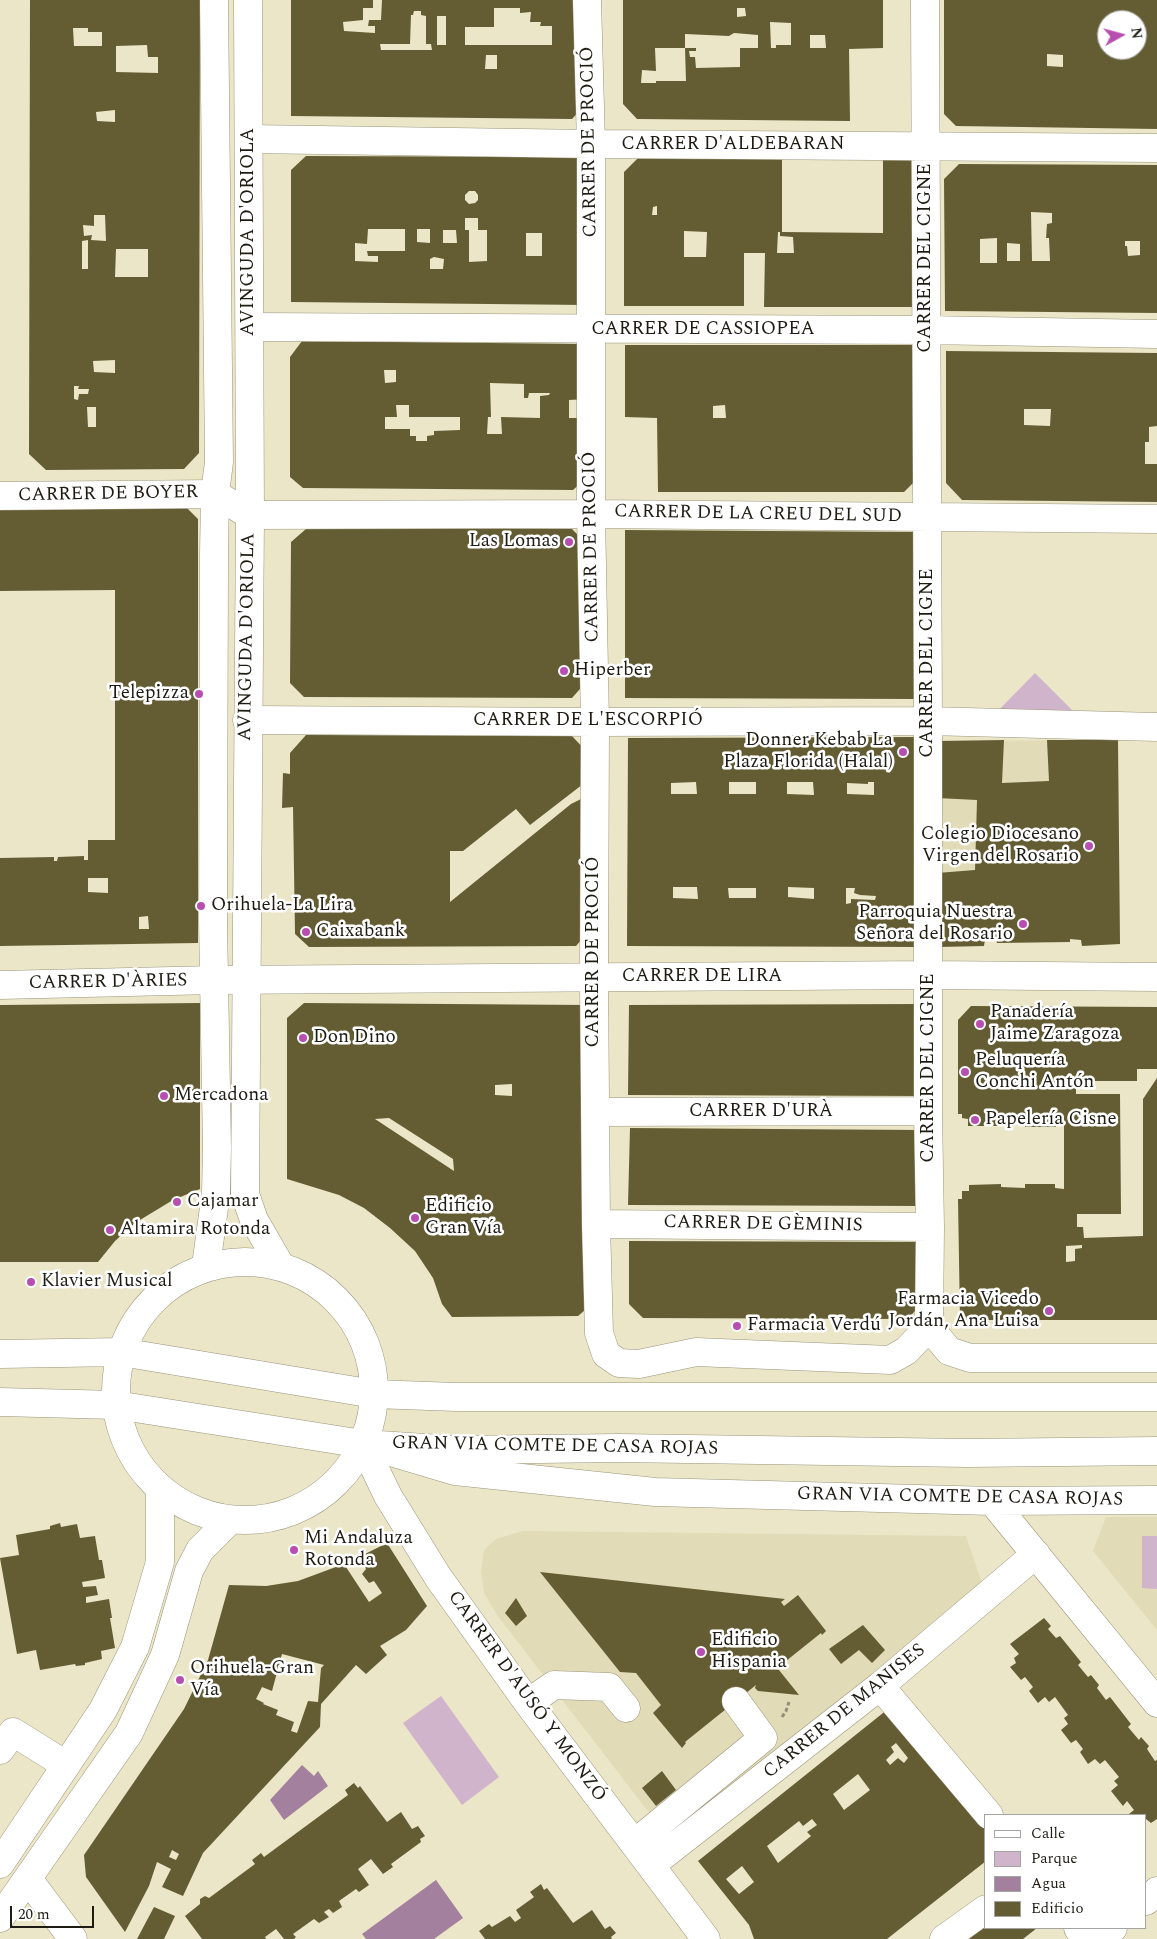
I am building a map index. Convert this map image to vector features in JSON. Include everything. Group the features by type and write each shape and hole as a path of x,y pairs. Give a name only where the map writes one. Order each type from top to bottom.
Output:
{"street":[{"name":"AVINGUDA D'ORIOLA","path":"206,1266 216,1193 213,880 214,564 219,462 214,0"},
{"name":"AVINGUDA D'ORIOLA","path":"248,0 250,515 245,1194 254,1220 280,1265"},
{"name":"CARRER DE PROCIÓ","path":"587,0 591,144 591,514 595,722 594,978 599,1333 606,1354 619,1363 639,1364 696,1352 890,1360 906,1351 929,1327"},
{"name":"CARRER DEL CIGNE","path":"925,0 929,1327"},
{"name":"CARRER D'ALDEBARAN","path":"249,139 591,144 1157,148"},
{"name":"CARRER DE CASSIOPEA","path":"250,327 926,330 1157,334"},
{"name":"CARRER DE BOYER","path":"0,496 216,494"},
{"path":"216,494 250,515"},
{"name":"CARRER DE LA CREU DEL SUD","path":"250,515 591,514 1157,518"},
{"name":"CARRER DE L'ESCORPIÓ","path":"248,720 928,721 1157,728"},
{"name":"CARRER DE LIRA","path":"215,980 929,975 1157,977"},
{"name":"CARRER D'ÀRIES","path":"0,985 215,980"},
{"name":"CARRER D'URÀ","path":"595,1112 928,1111"},
{"name":"CARRER DE GÈMINIS","path":"596,1224 930,1227"},
{"path":"242,1260 280,1265 306,1276 330,1292 349,1313 363,1338 372,1365 374,1394 371,1419 363,1444 349,1468 330,1488 308,1504 284,1515 257,1520 230,1520 205,1514 181,1504 160,1489 143,1471 130,1451 120,1429 116,1405 116,1378 121,1352 139,1314 168,1285 206,1266 242,1260"},
{"path":"929,1327 949,1351 970,1358 1157,1358"},
{"path":"0,1354 121,1352 374,1394 499,1398 1157,1398"},
{"path":"0,1402 116,1405 363,1444"},
{"name":"GRAN VIA COMTE DE CASA ROJAS","path":"363,1444 456,1450 618,1448 968,1452 1157,1451"},
{"name":"GRAN VIA COMTE DE CASA ROJAS","path":"363,1444 455,1471 655,1492 992,1501 1157,1500"},
{"name":"CARRER D'AUSÓ Y MONZÓ","path":"363,1444 388,1496 438,1578 528,1703 706,1939"},
{"path":"0,1864 103,1710 136,1647 160,1562 160,1489"},
{"path":"992,1501 1157,1703"},
{"path":"0,1918 129,1733 165,1655 190,1571 200,1550 230,1520"},
{"name":"CARRER DE MANISES","path":"651,1865 880,1686 1036,1554"},
{"path":"528,1703 554,1685 610,1687 626,1708"},
{"path":"880,1686 987,1814"},
{"path":"635,1843 763,1738 736,1701"},
{"path":"0,1750 13,1732 66,1766"},
{"path":"28,1879 72,1939"},
{"path":"1147,1899 1157,1891"},
{"path":"944,1939 984,1910"},
{"path":"1099,1939 1112,1929"}],"shaded area":[{"name":"Colegio Diocesano Virgen del Rosario","path":"1118,740 1120,944 1082,946 1081,940 1070,939 1070,942 1061,942 1058,819 985,939 984,946 937,947 938,741"},
{"path":"1106,1517 1157,1517 1157,1630 1093,1551"},
{"path":"523,1531 966,1536 983,1586 670,1840 497,1615 484,1593 481,1572 484,1550 496,1539"}],"green space":[{"path":"1035,673 1078,716 990,719"},
{"path":"1142,1536 1157,1536 1157,1589 1142,1588"},
{"path":"441,1696 499,1777 462,1805 403,1723"}],"water":[{"path":"302,1765 314,1776 318,1771 328,1786 284,1820 270,1800"},
{"path":"436,1880 463,1918 434,1939 366,1939 362,1934"}],"building":[{"path":"30,0 200,0 199,453 184,469 46,470 29,454","holes":["73,28 88,28 88,32 102,32 102,46 74,46","147,45 148,57 158,57 158,73 116,72 116,46","115,110 115,122 97,121 96,112","94,215 105,215 106,241 91,240 92,235 84,236 83,225 94,226","88,240 88,269 82,269 82,241","116,249 148,249 148,277 115,277","115,360 115,373 94,372 93,361","74,386 79,386 78,389 89,389 88,394 79,394 78,400 74,399","87,407 96,407 96,427 88,427"]},
{"path":"291,0 373,0 373,8 363,8 363,20 343,22 344,31 375,33 375,26 368,26 369,20 381,20 382,0 585,0 586,104 572,119 291,116","holes":["494,8 520,8 520,13 531,12 530,22 541,22 540,26 552,26 552,45 465,45 465,27 494,27","414,11 421,11 421,15 426,16 426,44 431,44 432,50 381,50 380,44 410,44 411,15 413,15","437,16 446,16 446,45 437,45","486,55 497,55 497,69 485,69"]},
{"path":"623,0 883,0 883,48 849,49 850,121 637,119 623,104","holes":["737,8 745,8 746,16 737,17","770,22 791,23 791,45 776,45 776,48 771,48","734,33 758,35 758,48 740,48 740,67 696,68 695,57 690,57 689,51 696,51 696,48 685,48 685,34 729,36","810,35 825,35 826,48 810,48","655,48 685,48 686,81 641,83 642,70 656,71"]},
{"path":"944,0 1157,0 1157,129 956,126 944,114","holes":["1047,54 1063,55 1063,67 1047,66"]},
{"path":"306,156 586,157 587,305 291,302 291,170","holes":["469,191 475,191 478,195 478,200 475,203 469,204 465,200 465,195","465,218 478,218 478,230 487,230 487,261 469,262 469,230 465,230","368,229 405,229 405,251 367,251 368,256 378,256 378,262 355,261 355,243 367,244","417,229 430,229 430,243 417,242","443,230 456,230 457,243 443,243","526,233 542,233 542,256 526,256","434,257 444,259 443,269 430,269 430,259"]},
{"path":"638,158 782,159 782,232 883,233 883,159 915,160 916,307 764,307 765,253 744,253 744,306 624,306 624,172","holes":["657,206 657,215 652,215 653,207","684,231 707,232 706,257 684,257","778,232 780,232 780,236 793,237 794,253 777,253"]},
{"path":"959,164 1157,165 1157,313 945,311 944,179","holes":["1031,212 1052,213 1052,223 1047,224 1046,238 1049,238 1050,261 1032,261","997,238 997,263 980,263 980,239","1125,241 1140,241 1140,255 1128,256 1127,246 1125,246","1007,243 1020,244 1020,261 1007,261"]},
{"path":"302,341 587,344 587,399 569,400 569,418 586,418 587,477 573,490 303,488 290,477 290,357","holes":["384,370 396,370 396,382 385,383","490,383 524,384 524,398 528,398 529,393 550,393 549,395 540,396 540,418 501,417 502,434 487,434 488,417 491,417","396,405 409,405 409,417 460,417 460,430 434,431 434,435 427,436 427,441 416,441 416,436 410,436 410,429 385,429 385,417 397,417"]},
{"path":"625,345 917,345 917,479 904,492 658,492 657,418 625,417","holes":["725,405 726,418 713,418 713,406"]},
{"path":"946,351 1157,353 1157,426 1149,427 1149,442 1145,442 1145,464 1157,464 1157,502 962,500 946,483","holes":["1024,409 1051,409 1050,426 1024,425"]},
{"path":"183,504 198,519 198,943 0,946 0,858 54,857 54,861 57,861 58,857 84,856 84,860 88,860 88,840 115,840 115,590 0,591 0,507","holes":["88,878 108,878 108,893 88,892","148,916 149,929 139,929 139,917"]},
{"path":"306,529 572,529 587,544 587,681 572,698 304,697 290,683 291,542"},
{"path":"625,530 917,532 918,699 625,698"},
{"path":"306,735 572,736 587,752 587,781 530,825 516,809 463,851 450,851 450,902 571,804 587,796 589,931 576,946 309,947 295,934 293,807 282,808 283,773 290,774 290,753"},
{"path":"920,737 920,947 627,946 628,738","holes":["696,782 697,794 671,794 671,783","729,782 756,782 756,794 729,794","787,782 813,782 814,795 787,794","868,782 874,782 874,795 847,794 847,783 868,784","673,887 697,887 698,899 673,898","788,887 814,888 814,899 788,897","728,888 756,888 756,898 729,898","846,888 855,888 854,893 860,895 876,896 875,900 851,899 851,903 846,904"]},
{"name":"Colegio Diocesano Virgen del Rosario","path":"1004,740 1002,783 1049,781 1047,740 1118,740 1120,944 1082,946 1081,940 1070,939 1070,942 997,943 996,938 985,939 984,946 937,947 937,873 975,870 977,800 937,798 938,741"},
{"path":"200,1003 200,1189 173,1200 135,1223 115,1241 98,1262 0,1262 0,1005"},
{"path":"304,1003 589,1005 591,1305 578,1316 452,1317 442,1304 433,1278 415,1251 390,1228 364,1208 339,1195 287,1179 287,1018","holes":["512,1084 512,1096 495,1095 495,1085","389,1118 453,1159 454,1171 375,1119"]},
{"path":"920,1004 920,1096 628,1095 629,1005"},
{"path":"971,1006 1157,1007 1157,1069 1137,1069 1137,1081 1076,1081 1076,1094 1120,1094 1121,1214 1077,1214 1077,1227 1083,1227 1084,1238 1143,1236 1143,1099 1157,1078 1157,1320 960,1320 958,1199 962,1199 962,1191 969,1191 969,1185 1001,1184 1001,1187 1025,1188 1025,1184 1055,1184 1055,1188 1064,1189 1064,1123 1056,1123 1056,1127 1025,1127 1025,1123 1001,1123 1001,1126 968,1126 968,1119 962,1118 962,1114 958,1114 958,1020","holes":["1082,1245 1082,1248 1075,1249 1075,1261 1066,1262 1066,1246"]},
{"path":"630,1128 920,1130 921,1206 628,1205"},
{"path":"629,1241 921,1242 920,1305 908,1319 643,1318 629,1304"},
{"path":"60,1523 61,1527 77,1524 80,1538 95,1536 99,1560 102,1560 105,1578 82,1582 83,1587 96,1586 98,1595 86,1597 86,1603 109,1599 115,1648 101,1651 102,1659 85,1663 85,1665 76,1666 75,1664 40,1670 36,1650 17,1654 0,1558 19,1555 16,1535 50,1529 50,1526"},
{"path":"387,1543 427,1606 406,1630 380,1646 387,1655 366,1674 356,1665 321,1704 320,1727 203,1853 183,1896 162,1887 171,1869 157,1862 149,1886 125,1932 86,1877 84,1855 184,1709 208,1660 229,1585 266,1586 298,1581 344,1564 369,1602 382,1593 374,1581 369,1583 362,1574 366,1569 359,1557","holes":["282,1654 324,1665 321,1668 318,1702 308,1701 297,1733 291,1731 294,1722 276,1715 278,1710 256,1699 262,1687 272,1691","172,1850 179,1854 176,1860 169,1857"]},
{"name":"Edificio Hispania","path":"540,1572 785,1599 781,1602 784,1606 798,1595 826,1631 776,1669 779,1670 799,1695 758,1691 755,1688 756,1685 685,1742 682,1748 653,1713 661,1705 636,1673 620,1672"},
{"path":"516,1598 527,1616 516,1626 505,1613"},
{"path":"1044,1618 1051,1626 1048,1629 1056,1638 1060,1636 1081,1662 1078,1665 1088,1677 1091,1675 1099,1685 1097,1688 1106,1700 1110,1697 1131,1724 1128,1727 1139,1740 1141,1737 1149,1746 1147,1749 1155,1761 1157,1760 1157,1819 1151,1823 1147,1820 1147,1814 1129,1814 1134,1810 1127,1801 1123,1806 1111,1791 1118,1785 1114,1781 1119,1777 1105,1760 1100,1764 1095,1759 1088,1764 1080,1752 1083,1749 1076,1740 1071,1743 1061,1730 1068,1724 1064,1718 1068,1715 1055,1697 1049,1702 1045,1697 1038,1703 1029,1691 1033,1687 1025,1677 1021,1680 1010,1667 1016,1663 1014,1658 1019,1654 1010,1644"},
{"path":"863,1625 885,1650 872,1663 859,1650 841,1664 829,1649"},
{"path":"888,1709 984,1825 984,1863 887,1939 754,1939 749,1925 698,1861","holes":["896,1743 908,1758 904,1763 898,1758 890,1765 886,1760 894,1752 891,1747","858,1774 870,1790 844,1810 833,1794","812,1819 817,1825 807,1832 811,1836 778,1863 767,1846 799,1821 803,1826","742,1866 754,1882 739,1894 726,1879"]},
{"path":"662,1771 676,1790 656,1806 642,1788"},
{"path":"354,1783 358,1788 360,1786 387,1822 401,1812 412,1829 418,1826 425,1836 420,1839 421,1842 391,1864 393,1867 383,1874 371,1859 358,1869 369,1885 359,1892 356,1889 339,1901 342,1907 333,1913 329,1909 324,1912 329,1917 319,1923 314,1919 293,1934 296,1937 294,1939 284,1939 276,1929 265,1937 266,1939 202,1939 185,1916 200,1904 200,1899 205,1896 209,1898 255,1864 252,1860 261,1853 264,1857 348,1795 345,1790"},
{"path":"541,1884 544,1890 547,1888 573,1923 592,1910 605,1929 610,1926 616,1933 611,1937 612,1939 485,1939 479,1931 489,1924 492,1927 510,1916 515,1922 521,1918 516,1910 534,1897 530,1892"},
{"path":"154,1907 175,1916 164,1939 137,1939"},
{"path":"984,1927 984,1929 1036,1929 1023,1939 969,1939"}],"place":[{"name":"Las Lomas","path":"569,542"},
{"name":"Hiperber","path":"564,671"},
{"name":"Telepizza","path":"199,694"},
{"name":"Donner Kebab La Plaza Florida (Halal)","path":"903,752"},
{"name":"Colegio Diocesano Virgen del Rosario","path":"1089,846"},
{"name":"Orihuela-La Lira","path":"201,906"},
{"name":"Parroquia Nuestra Señora del Rosario","path":"1023,924"},
{"name":"Caixabank","path":"306,932"},
{"name":"Panadería Jaime Zaragoza","path":"980,1024"},
{"name":"Don Dino","path":"303,1038"},
{"name":"Peluquería Conchi Antón","path":"965,1072"},
{"name":"Mercadona","path":"164,1096"},
{"name":"Papelería Cisne","path":"975,1120"},
{"name":"Cajamar","path":"177,1202"},
{"name":"Edificio Gran Vía","path":"415,1218"},
{"name":"Altamira Rotonda","path":"110,1230"},
{"name":"Klavier Musical","path":"31,1282"},
{"name":"Farmacia Vicedo Jordán, Ana Luisa","path":"1049,1311"},
{"name":"Farmacia Verdú","path":"737,1326"},
{"name":"Mi Andaluza Rotonda","path":"294,1550"},
{"name":"Edificio Hispania","path":"701,1652"},
{"name":"Orihuela-Gran Vía","path":"180,1680"}]}
